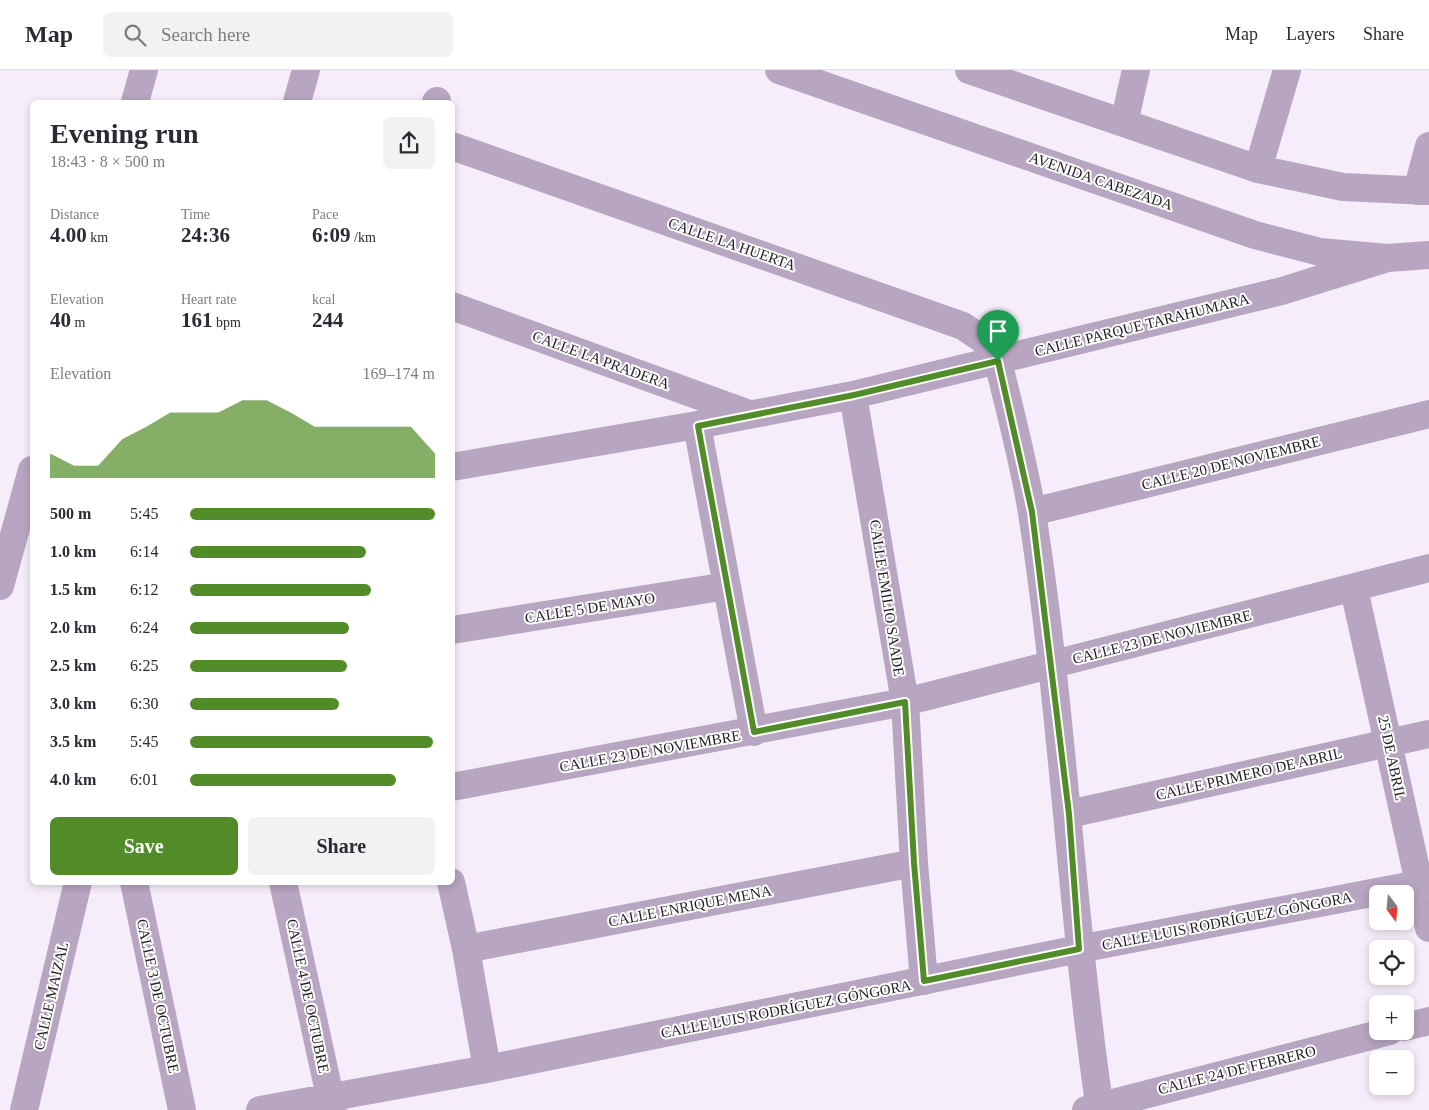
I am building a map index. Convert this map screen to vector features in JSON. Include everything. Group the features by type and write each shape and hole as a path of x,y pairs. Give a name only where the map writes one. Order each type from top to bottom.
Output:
{"street":[{"path":"136,100 144,70"},
{"path":"298,100 306,70"},
{"name":"AVENIDA CABEZADA","path":"780,70 1255,234 1320,252 1388,258 1429,255"},
{"path":"969,70 1258,169 1342,187 1423,191 1429,146"},
{"path":"1124,123 1136,70"},
{"path":"1258,169 1287,70"},
{"name":"CALLE LA HUERTA","path":"455,147 962,326 985,340 998,361 1032,512 1069,814 1079,949 1095,1108"},
{"name":"CALLE PARQUE TARAHUMARA","path":"455,466 698,426 750,414 854,395 1282,290 1388,258"},
{"name":"CALLE LA PRADERA","path":"455,307 750,414"},
{"name":"CALLE EMILIO SAADE","path":"854,395 905,702 914,863 924,981"},
{"name":"CALLE 20 DE NOVIEMBRE","path":"1032,512 1429,414"},
{"path":"698,426 754,732"},
{"path":"0,586 15,541 30,478"},
{"name":"CALLE 23 DE NOVIEMBRE","path":"455,785 754,732 905,702 1354,589 1429,568"},
{"name":"CALLE 5 DE MAYO","path":"455,630 727,586"},
{"name":"25 DE ABRIL","path":"1354,589 1424,883 1429,928"},
{"name":"CALLE PRIMERO DE ABRIL","path":"1069,814 1429,734"},
{"name":"CALLE ENRIQUE MENA","path":"466,949 914,863"},
{"name":"CALLE LUIS RODRÍGUEZ GÓNGORA","path":"260,1110 332,1104 487,1069 1079,949 1424,883"},
{"name":"CALLE MAIZAL","path":"24,1110 77,885"},
{"name":"CALLE 3 DE OCTUBRE","path":"135,885 182,1110"},
{"name":"CALLE 4 DE OCTUBRE","path":"284,885 332,1104"},
{"path":"451,885 466,949 487,1069"},
{"path":"1414,1025 1429,1021"},
{"name":"CALLE 24 DE FEBRERO","path":"1095,1108 1369,1036"}],"route":[{"path":"998,361 1032,512 1069,814 1079,949 924,981 914,863 905,702 754,732 698,426 750,414 854,395 998,361"}]}
